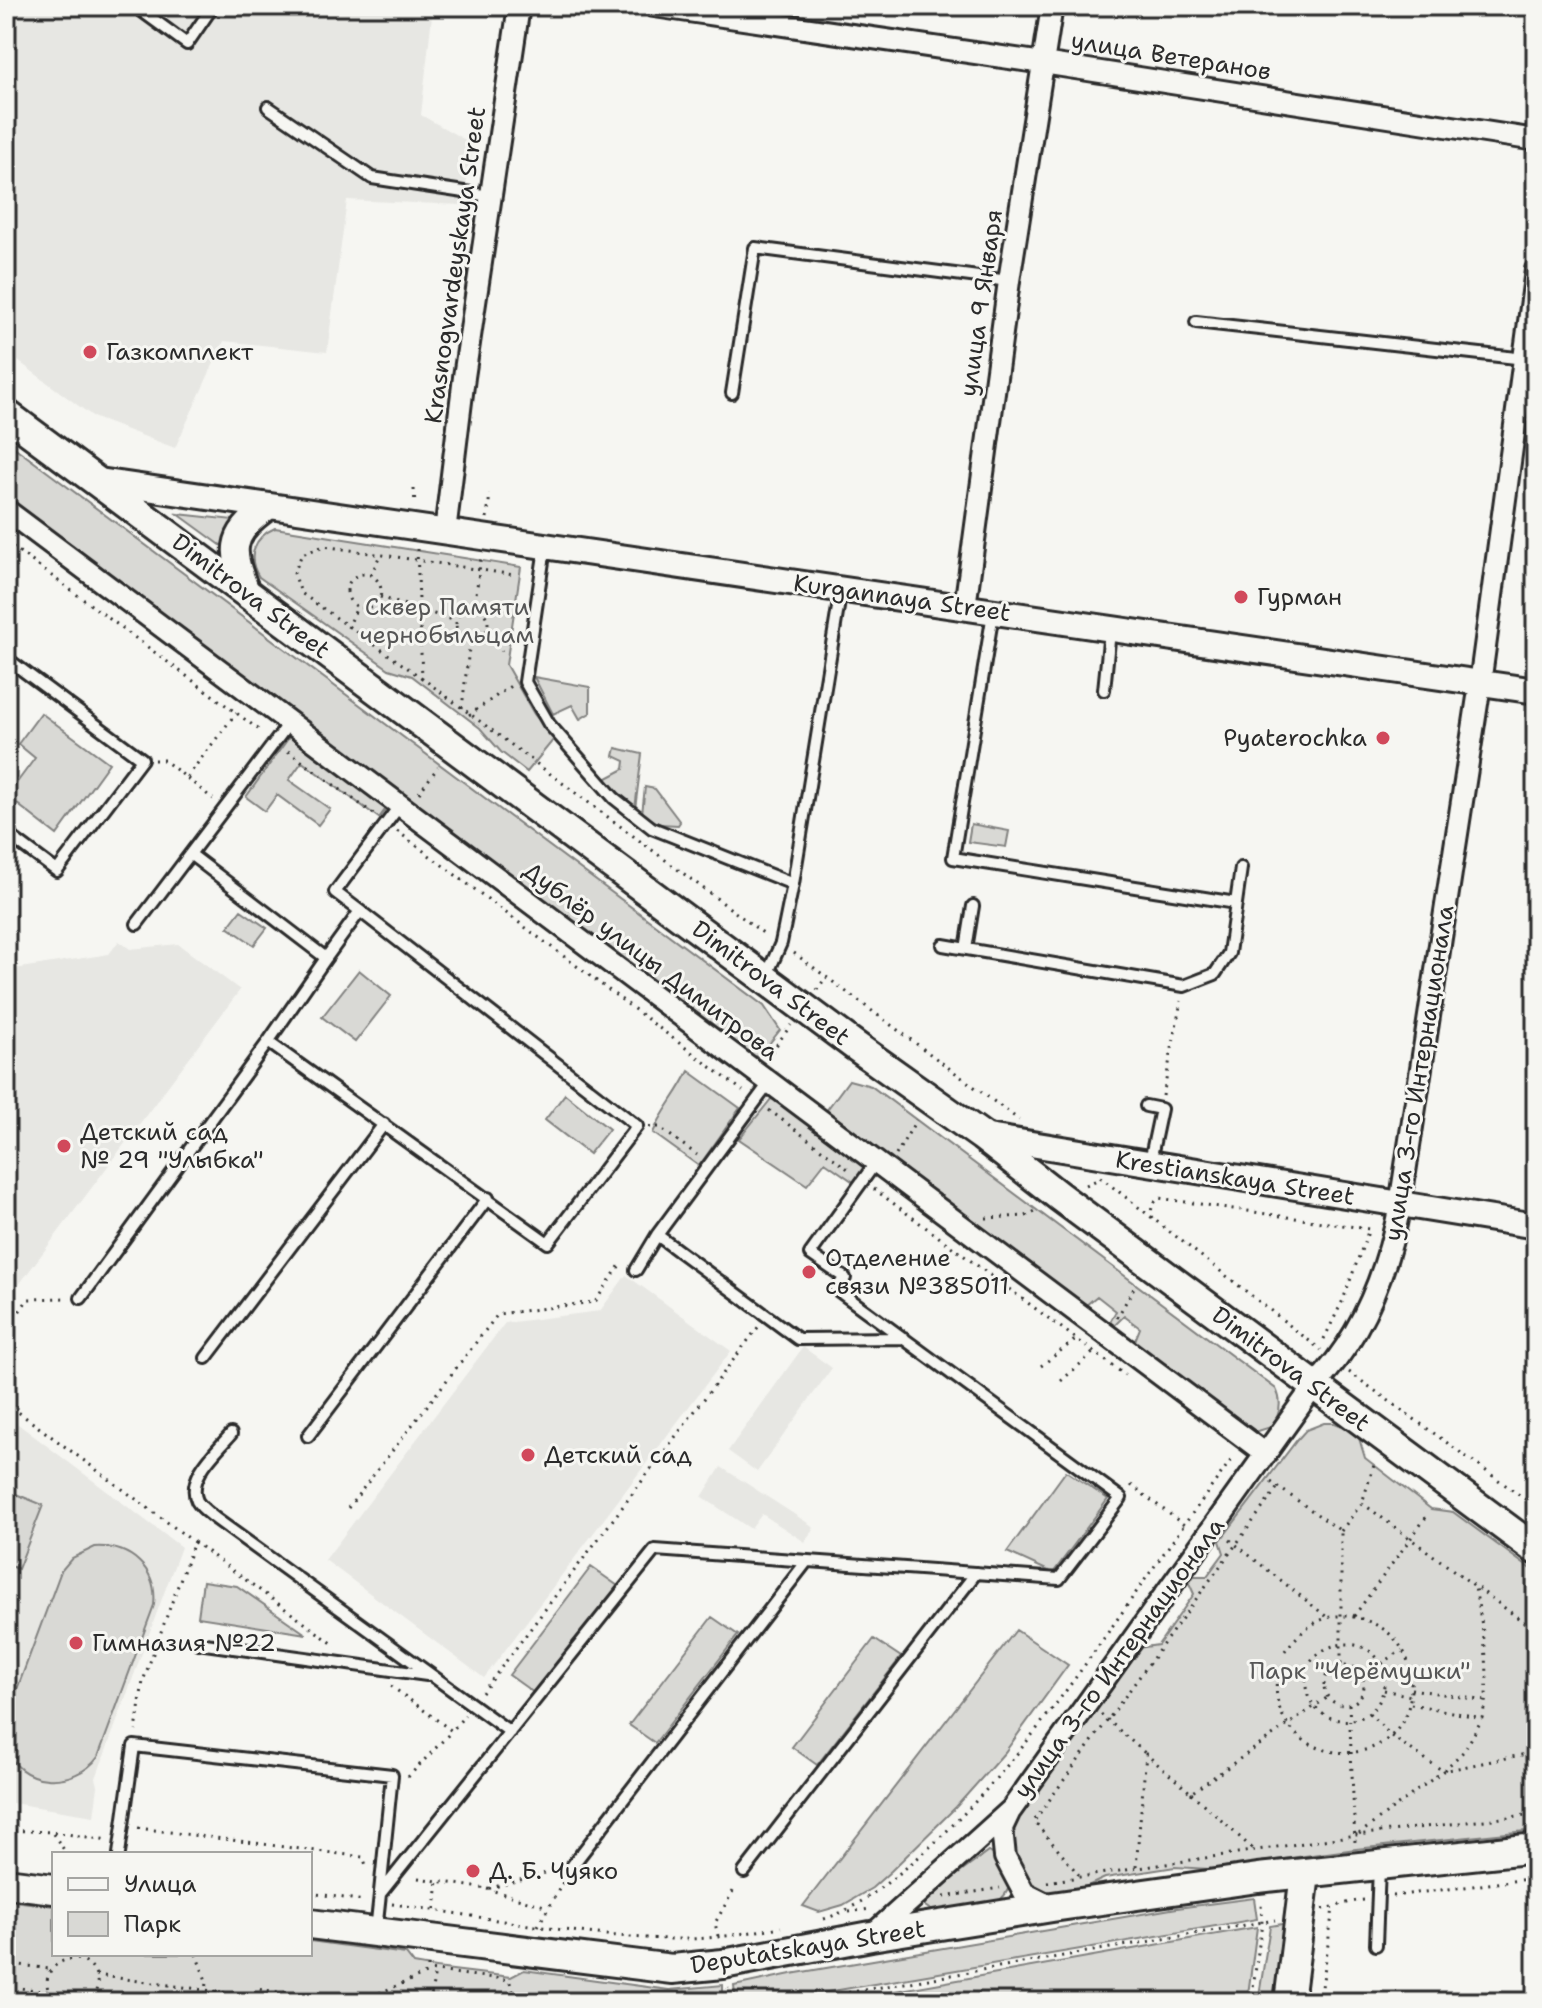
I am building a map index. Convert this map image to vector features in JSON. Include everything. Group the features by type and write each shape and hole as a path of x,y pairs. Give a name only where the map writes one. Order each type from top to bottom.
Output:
{"main road":[{"name":"Dimitrova Street","path":"6,414 1536,1550"},
{"name":"Deputatskaya Street","path":"312,1924 672,1969 723,1964 1052,1907 1258,1878 1536,1848"},
{"path":"1289,2002 1305,1874"},
{"path":"6,1883 52,1889"}],"street":[{"name":"Krasnogvardeyskaya Street","path":"445,532 519,6"},
{"name":"улица Ветеранов","path":"654,6 1536,140"},
{"name":"улица 9 Января","path":"965,607 1009,281 1052,6"},
{"name":"улица 3-го Интернационала","path":"1020,1885 1005,1857 1002,1843 1002,1828 1011,1810 1314,1386 1346,1351 1366,1313 1392,1246 1480,684 1536,270"},
{"name":"Kurgannaya Street","path":"99,481 267,508 841,588 1536,691"},
{"path":"248,594 235,558 235,542 243,526 267,508"},
{"name":"Дублёр улицы Димитрова","path":"6,510 763,1077 884,1162 954,1220 1089,1321 1112,1326 1260,1462"},
{"name":"Krestianskaya Street","path":"982,1136 1536,1226"},
{"name":"улица 3-го Интернационала","path":"871,1936 1011,1810"},
{"path":"1020,1885 1024,1893 1052,1907"}],"lane":[{"path":"135,6 187,44 213,6"},
{"path":"268,107 372,178 490,196"},
{"path":"732,393 755,248 1009,281"},
{"path":"1196,322 1525,359"},
{"path":"545,546 525,682 549,724 614,798 652,828 793,884"},
{"path":"765,979 781,943 793,884 841,588"},
{"path":"993,611 953,858 978,867 1236,903"},
{"path":"1104,690 1110,629"},
{"path":"6,658 142,759 57,871 6,834"},
{"path":"137,924 290,722"},
{"path":"268,1042 548,1243 637,1126 335,892 387,824 404,808"},
{"path":"190,854 326,958"},
{"path":"943,945 1184,986 1215,974 1229,953 1241,868"},
{"path":"966,949 973,906"},
{"path":"81,1298 360,911"},
{"path":"639,1266 657,1235 709,1164 763,1077"},
{"path":"1146,1106 1161,1109 1150,1163"},
{"path":"206,1358 384,1124"},
{"path":"380,1894 655,1550 1059,1579 1121,1498 836,1289 845,1278 810,1254 884,1162"},
{"path":"308,1436 488,1198"},
{"path":"657,1235 798,1339 904,1338"},
{"path":"231,1434 202,1470 194,1487 198,1503 510,1732"},
{"path":"572,1866 807,1561"},
{"path":"744,1872 976,1573"},
{"path":"198,1643 429,1675"},
{"path":"119,1852 134,1746 392,1775 376,1933"},
{"path":"1365,1867 1378,1898 1376,1945"}],"path":[{"path":"6,542 387,824"},
{"path":"422,678 301,593 294,573 298,558 307,550 324,546 514,575"},
{"path":"371,575 380,555"},
{"path":"357,575 371,575 380,585 380,597 370,607 357,607 347,595 348,583 357,575"},
{"path":"380,597 456,621"},
{"path":"348,628 357,607"},
{"path":"476,609 487,620 486,632 480,638 470,640 461,635 456,621 466,610 476,609"},
{"path":"486,632 502,651"},
{"path":"462,709 470,640"},
{"path":"469,715 513,685"},
{"path":"186,778 236,713"},
{"path":"404,808 453,747"},
{"path":"142,759 164,760 225,809"},
{"path":"743,1091 763,1077 804,1007 826,977"},
{"path":"1161,1109 1184,986"},
{"path":"884,1162 916,1120"},
{"path":"637,1126 659,1127 709,1164"},
{"path":"918,1221 1026,1216 1101,1178"},
{"path":"1155,1221 1151,1213 1153,1204 1159,1198 1369,1229 1343,1300 1319,1349"},
{"path":"348,1508 498,1314 595,1302 622,1262 639,1266"},
{"path":"1061,1381 1094,1352 1136,1284"},
{"path":"6,1331 28,1299 81,1298"},
{"path":"390,1796 473,1705 766,1315"},
{"path":"1041,1366 1076,1339 1089,1321"},
{"path":"6,1403 452,1731"},
{"path":"1260,1462 1278,1487 1341,1531"},
{"path":"1341,1665 1341,1531 1362,1503 1374,1465"},
{"path":"1080,1877 1034,1821 1278,1487"},
{"path":"1362,1503 1536,1631"},
{"path":"1354,1616 1427,1516"},
{"path":"134,1746 143,1681 194,1542"},
{"path":"1236,1544 1327,1617"},
{"path":"1356,1835 1443,1771 1465,1750 1482,1718 1486,1701 1486,1645 1475,1587"},
{"path":"1277,1676 1275,1690 1287,1723 1299,1737 1332,1753 1365,1751 1391,1736 1411,1704 1412,1670 1403,1649 1391,1635 1375,1624 1354,1616 1327,1617 1298,1635 1284,1652"},
{"path":"1306,1679 1305,1689 1314,1707 1324,1716 1337,1721 1350,1721 1369,1713 1384,1690 1381,1665 1364,1647 1339,1643 1327,1647 1310,1662"},
{"path":"1362,1677 1403,1649"},
{"path":"1341,1665 1353,1667 1362,1677 1362,1693 1349,1704 1338,1704 1328,1697 1324,1680 1330,1670 1341,1665"},
{"path":"1411,1689 1486,1701"},
{"path":"1384,1690 1411,1696"},
{"path":"1191,1793 1328,1697"},
{"path":"1349,1704 1356,1835 1365,1867"},
{"path":"1411,1704 1482,1718"},
{"path":"1094,1709 1255,1851"},
{"path":"1369,1713 1391,1736 1443,1771 1536,1752"},
{"path":"1136,1868 1146,1754"},
{"path":"846,1912 1356,1835 1536,1814"},
{"path":"6,1830 52,1832 120,1842 135,1828 363,1857 367,1868"},
{"path":"52,1832 66,1852"},
{"path":"487,1889 572,1866"},
{"path":"538,1926 572,1866"},
{"path":"718,1936 715,1923 744,1872"},
{"path":"418,1878 487,1889 549,1908"},
{"path":"1319,1909 1333,1908 1346,1901 1536,1878"},
{"path":"435,1910 438,1881"},
{"path":"1251,2002 1262,1923 1261,1896"},
{"path":"1320,2002 1333,1908"},
{"path":"793,2002 1288,1917"},
{"path":"197,1956 207,1983 204,2002"},
{"path":"55,2002 47,1980 52,1969 62,1961 78,1959 85,1962 96,1975 97,1984 89,2002"},
{"path":"6,1963 52,1969"},
{"path":"428,1966 428,1970 509,1980 517,2002"},
{"path":"357,2002 435,1971"},
{"path":"430,2002 435,1971"},
{"path":"96,1975 255,1999 257,1989 349,2002"},
{"path":"166,2002 169,1985"},
{"path":"6,1986 49,1992"},
{"path":"722,2002 729,1993 728,1988"},
{"path":"38,2002 39,1990"},
{"path":"93,1998 126,2002"}],"shaded area":[{"path":"6,6 433,6 421,115 474,145 462,205 347,200 327,352 224,341 175,448 95,418 6,352"},
{"name":"Детский сад № 29 \"Улыбка\"","path":"119,941 130,949 178,944 240,990 6,1302 6,979 14,969 109,954"},
{"name":"Детский сад","path":"626,1275 731,1351 484,1678 325,1560 505,1323 600,1311"},
{"path":"803,1347 832,1368 757,1472 728,1451"},
{"name":"Гимназия №22","path":"6,1415 181,1547 96,1778 98,1786 94,1816 6,1802"},
{"path":"721,1467 814,1527 805,1542 762,1514 751,1529 702,1497"}],"green space":[{"path":"6,441 764,1006 780,1030 761,1054 753,1058 6,501"},
{"path":"178,514 234,520 222,546"},
{"name":"Сквер Памяти чернобыльцам","path":"275,528 521,567 506,665 534,714 554,739 527,772 501,752 480,728 412,676 389,669 259,577 253,562 254,548 262,537"},
{"path":"534,677 590,687 590,713 580,719 572,705 553,714"},
{"path":"41,713 109,763 57,835 7,796 35,758 18,744"},
{"path":"290,736 387,807 379,818 302,762 289,780 330,809 318,825 277,795 265,811 246,797"},
{"path":"616,748 642,754 635,809 605,779 624,769 625,761 614,756"},
{"path":"645,787 655,789 680,822 678,825 660,824 642,814"},
{"path":"971,824 1009,831 1006,847 968,842"},
{"path":"241,910 267,928 254,945 228,927"},
{"path":"359,970 391,996 355,1042 322,1017"},
{"path":"689,1071 740,1108 699,1166 653,1133"},
{"path":"849,1080 871,1086 1276,1389 1280,1409 1271,1427 1255,1432 1247,1428 1134,1343 1140,1328 1124,1316 1113,1327 1109,1324 1116,1311 1097,1296 1085,1306 826,1111"},
{"path":"565,1094 609,1129 589,1154 545,1120"},
{"path":"771,1099 779,1100 867,1165 855,1183 825,1162 807,1185 739,1139"},
{"name":"Парк \"Черёмушки\"","path":"1324,1423 1346,1428 1359,1438 1365,1458 1431,1509 1453,1512 1536,1573 1536,1830 1356,1849 1209,1869 1175,1867 1105,1878 1079,1890 1046,1894 1029,1884 1014,1861 1012,1831 1015,1820 1138,1648 1158,1645 1194,1594 1189,1583 1194,1576 1207,1576 1224,1553 1220,1541 1297,1440 1306,1430"},
{"path":"1066,1471 1108,1499 1053,1573 1007,1552"},
{"path":"6,1490 43,1505 18,1569 6,1564"},
{"path":"95,1547 120,1550 139,1562 151,1580 154,1605 98,1757 76,1774 47,1779 33,1776 12,1759 6,1744 6,1719 61,1571 72,1558"},
{"path":"591,1567 618,1586 534,1693 509,1675"},
{"path":"203,1581 237,1586 306,1634 198,1617"},
{"path":"712,1617 738,1635 655,1743 629,1725"},
{"path":"1016,1630 1068,1665 1005,1752 956,1807 872,1888 843,1905 819,1912 803,1906"},
{"path":"874,1639 901,1657 817,1765 792,1747"},
{"path":"988,1852 998,1856 1009,1882 1007,1892 995,1904 935,1913 925,1906 926,1898"},
{"path":"1254,1898 1257,1919 768,2002 730,2002 735,1995 734,1986 791,1974 1177,1908"},
{"path":"6,1900 52,1906 52,1956 312,1956 312,1941 406,1954 414,1964 436,1968 511,1977 524,1970 669,1990 723,1985 723,1994 717,2002 6,2002"},
{"path":"1288,1923 1276,2002 1258,2002 1270,1926"},
{"path":"1257,1927 1247,2002 833,2002"}],"place":[{"name":"Газкомплект","path":"90,352"},
{"name":"Гурман","path":"1241,597"},
{"name":"Pyaterochka","path":"1383,738"},
{"name":"Детский сад № 29 \"Улыбка\"","path":"64,1146"},
{"name":"Отделение связи №385011","path":"809,1272"},
{"name":"Детский сад","path":"528,1455"},
{"name":"Гимназия №22","path":"76,1643"},
{"name":"Д. Б. Чуяко","path":"473,1871"}]}
